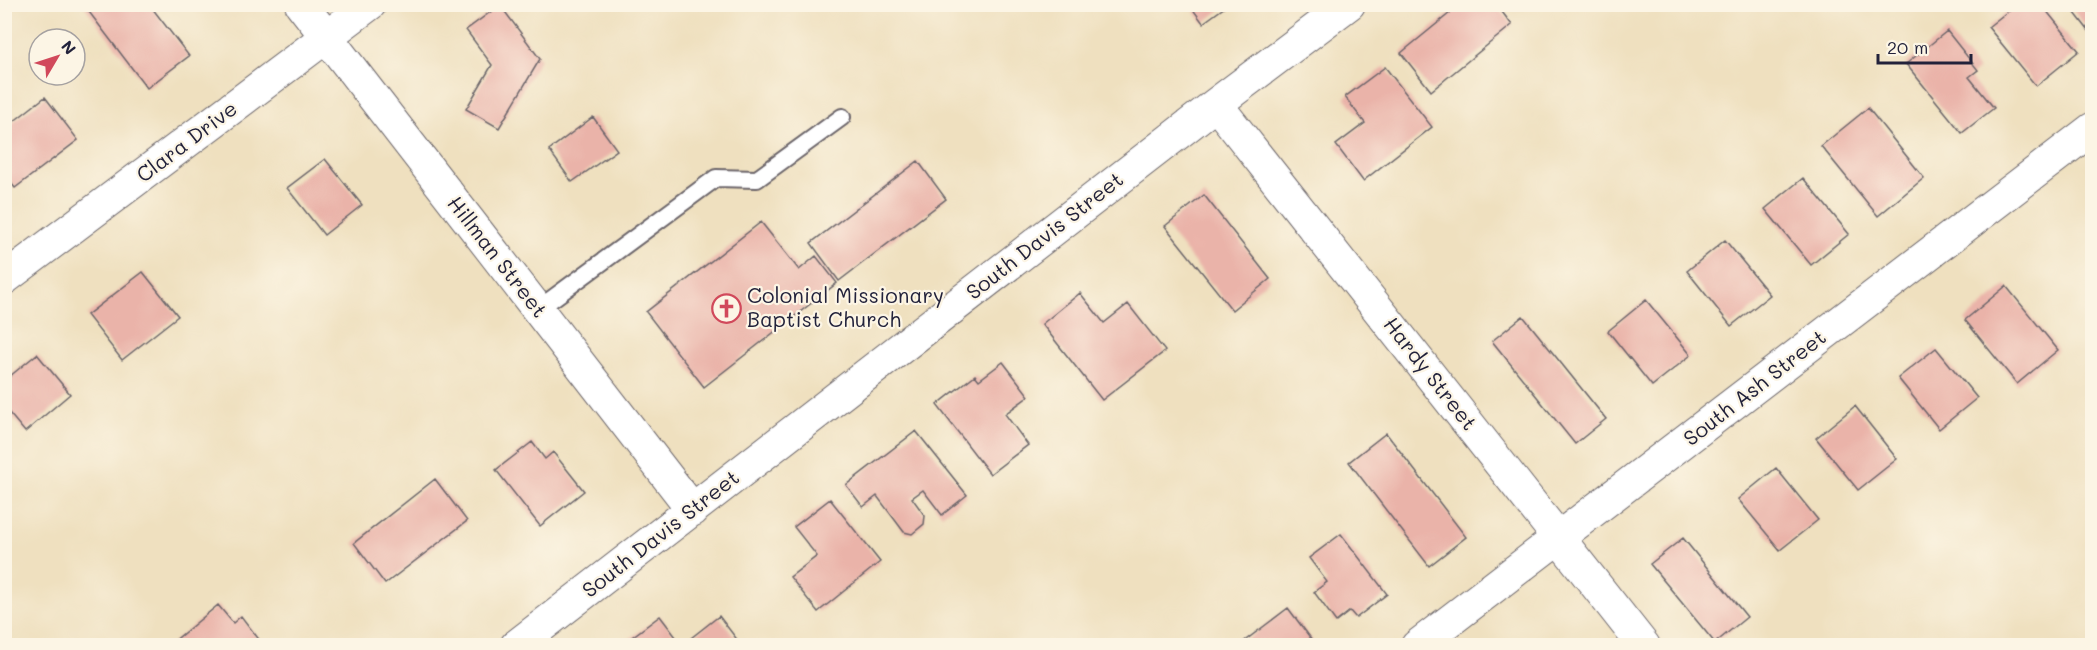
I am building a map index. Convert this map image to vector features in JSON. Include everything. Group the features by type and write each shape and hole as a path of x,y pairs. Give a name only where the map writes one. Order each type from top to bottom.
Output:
{"street":[{"name":"Hillman Street","path":"301,4 693,510"},
{"name":"Clara Drive","path":"4,279 370,4"},
{"name":"South Davis Street","path":"516,645 1216,104 1349,4"},
{"name":"Hardy Street","path":"1216,104 1644,645"},
{"name":"South Ash Street","path":"1417,645 2092,129"}],"lane":[{"path":"537,310 716,178 758,179 842,117"}],"building":[{"path":"83,4 149,4 189,56 147,88"},
{"path":"1189,4 1229,4 1203,23"},
{"path":"1461,4 1496,4 1512,25 1431,91 1401,53"},
{"path":"2017,4 2041,4 2079,51 2036,86 1988,27"},
{"path":"2068,4 2092,4 2092,35"},
{"path":"500,5 540,59 499,128 466,109 492,65 466,30"},
{"path":"1947,31 1978,70 1969,77 1994,108 1962,133 1906,64"},
{"path":"1385,67 1432,127 1363,181 1336,145 1365,123 1345,97"},
{"path":"45,97 78,140 15,188 4,174 4,129"},
{"path":"1868,108 1924,178 1878,216 1821,146"},
{"path":"593,117 617,150 572,182 549,150"},
{"path":"325,159 362,205 324,235 287,188"},
{"path":"918,161 946,199 839,281 811,243"},
{"path":"1803,178 1849,234 1811,265 1765,209"},
{"path":"1204,195 1270,279 1232,310 1165,226"},
{"path":"761,222 799,270 816,256 837,283 704,387 646,312"},
{"path":"1725,240 1770,295 1731,326 1687,271"},
{"path":"143,272 178,316 122,360 87,315"},
{"path":"2006,286 2058,350 2017,384 1965,320"},
{"path":"1080,293 1104,323 1128,304 1165,351 1102,400 1042,324"},
{"path":"1646,300 1691,355 1652,386 1608,331"},
{"path":"1523,316 1606,419 1575,444 1492,341"},
{"path":"1936,348 1977,398 1939,429 1898,378"},
{"path":"37,354 70,394 25,432 4,407 4,381"},
{"path":"1003,362 1029,396 1005,414 1028,445 990,474 937,405 975,375 979,380"},
{"path":"1855,406 1897,459 1858,490 1816,438"},
{"path":"916,431 967,495 942,515 923,490 912,498 925,516 924,524 912,534 904,532 877,496 863,507 846,485"},
{"path":"1386,433 1466,537 1429,566 1349,462"},
{"path":"532,442 545,459 553,452 584,491 540,526 496,470"},
{"path":"1776,468 1818,520 1780,550 1738,499"},
{"path":"435,479 467,521 385,584 354,543"},
{"path":"830,499 880,562 818,612 790,577 817,556 794,527"},
{"path":"1341,534 1387,594 1356,618 1350,611 1336,622 1314,592 1327,582 1309,558"},
{"path":"1683,538 1747,617 1715,643 1650,564"},
{"path":"218,605 233,623 241,616 264,646 175,646 173,642"},
{"path":"1288,608 1312,640 1305,646 1238,646"},
{"path":"660,616 682,645 719,616 742,646 626,646 624,643"}],"place":[{"name":"Colonial Missionary Baptist Church","path":"726,308"}]}
